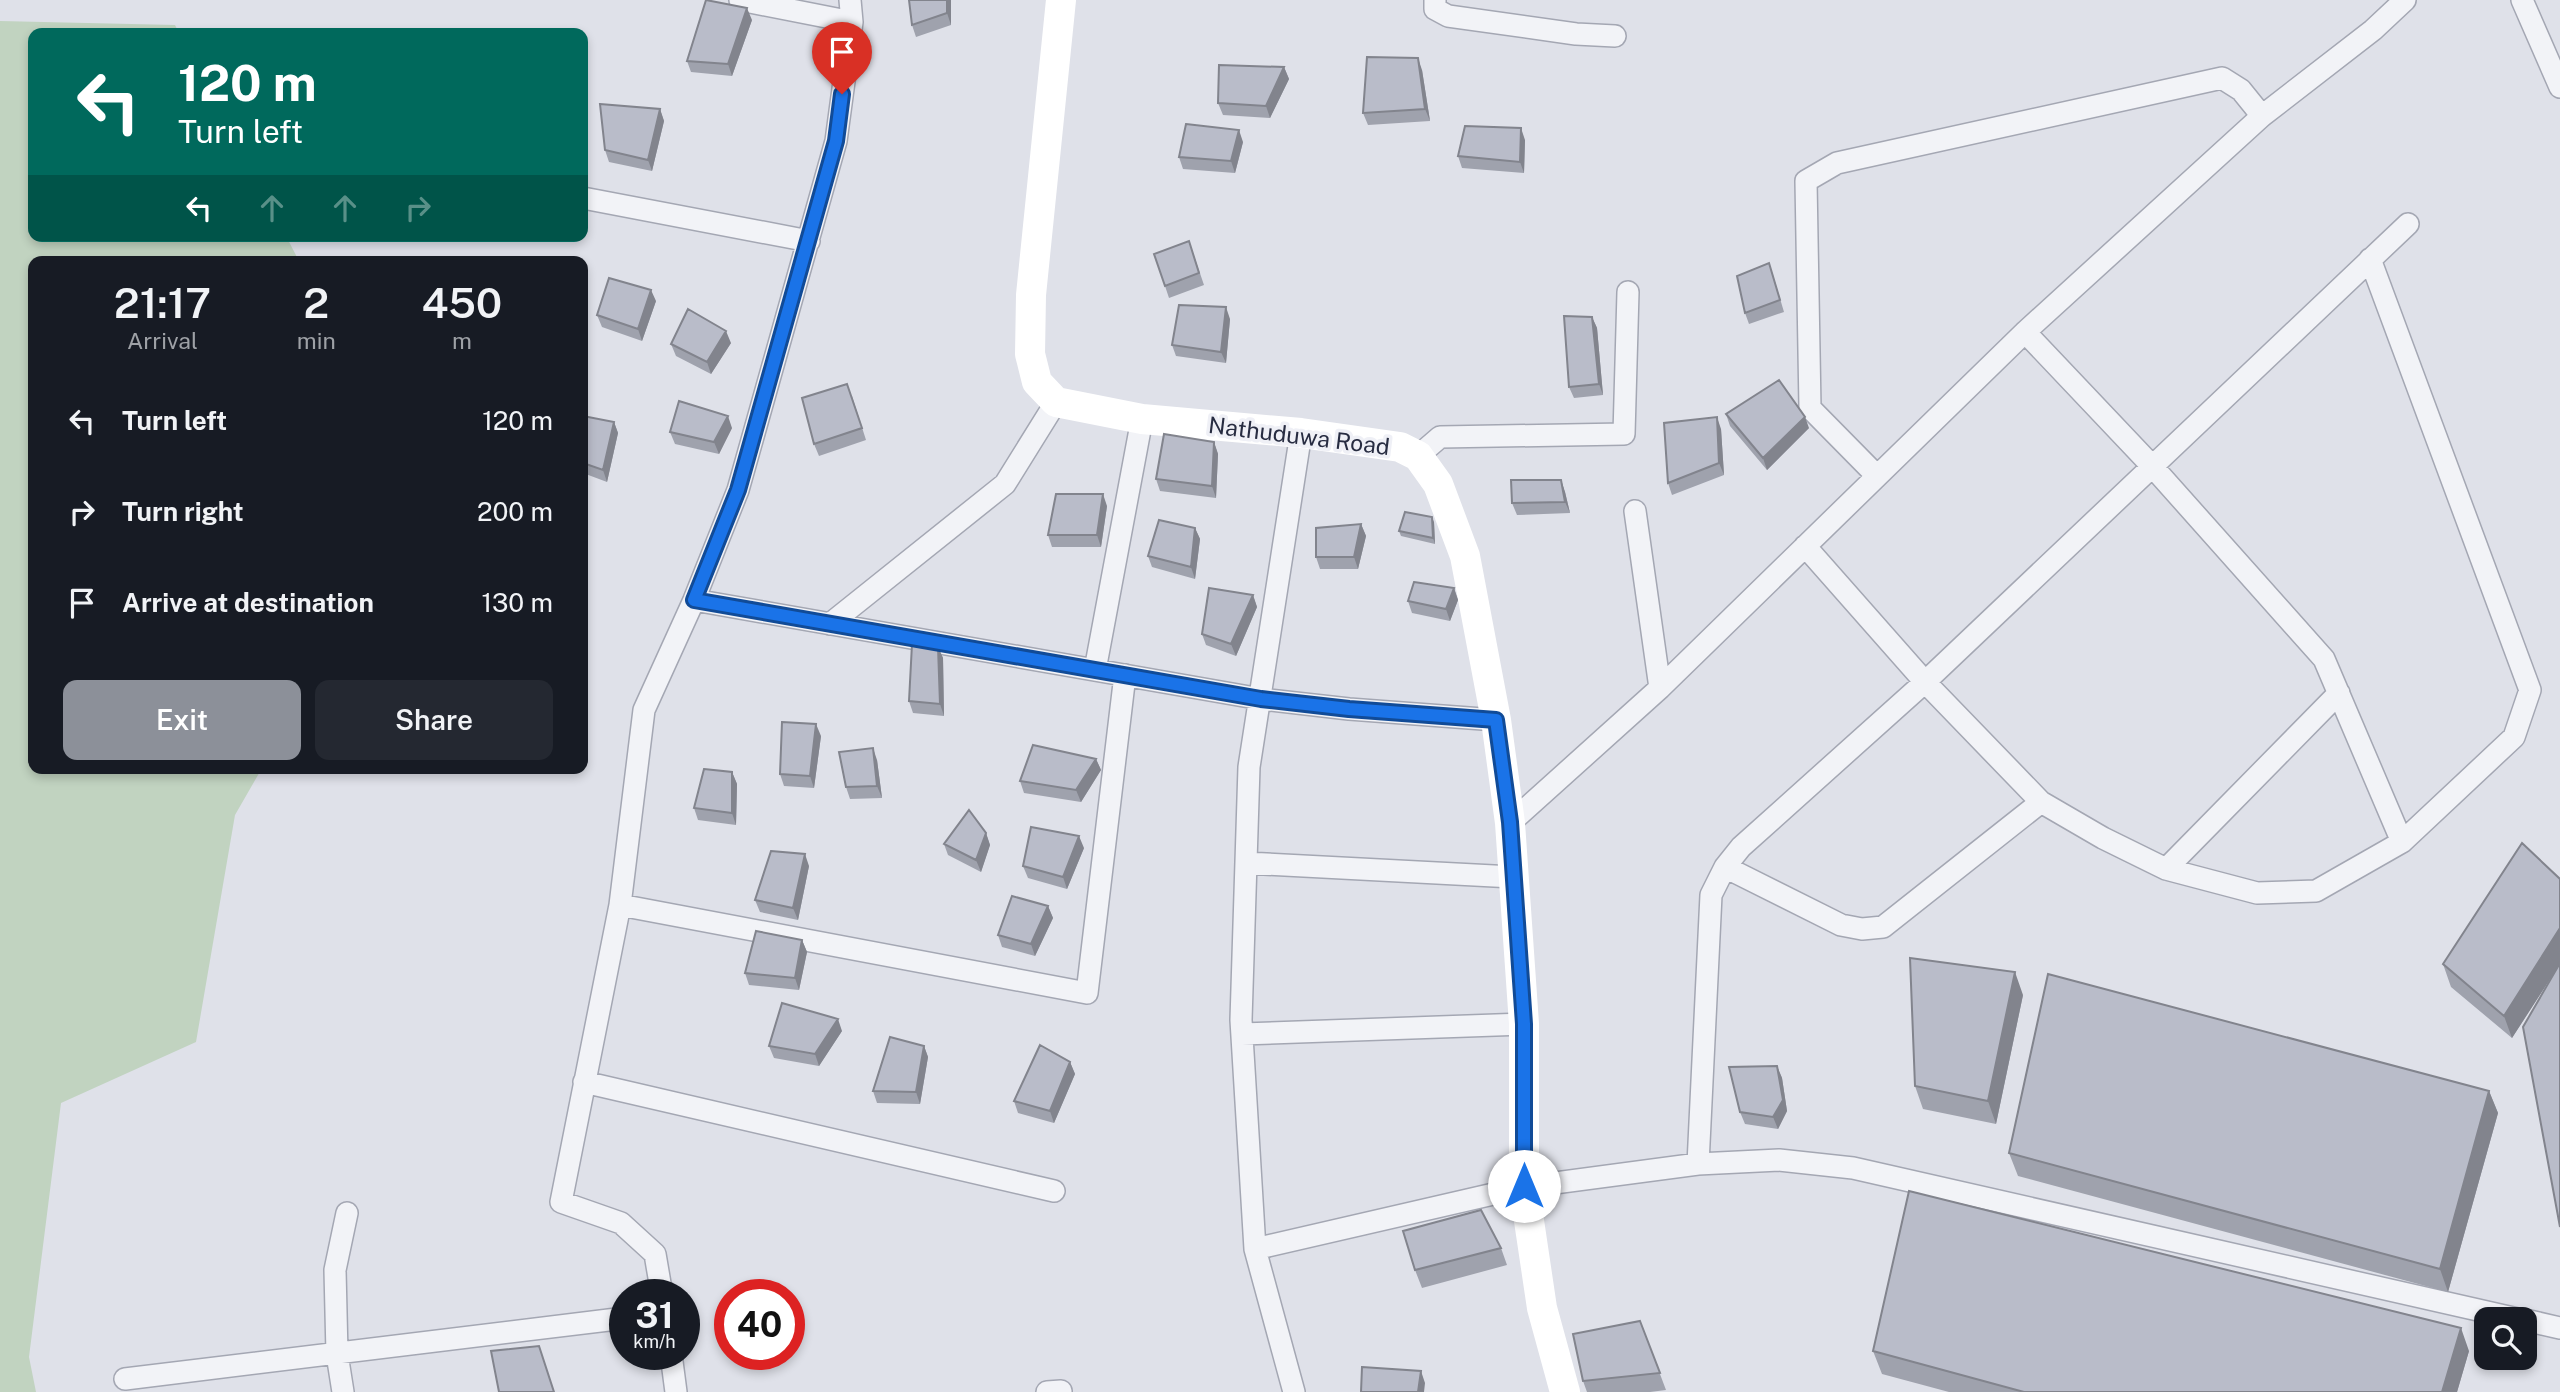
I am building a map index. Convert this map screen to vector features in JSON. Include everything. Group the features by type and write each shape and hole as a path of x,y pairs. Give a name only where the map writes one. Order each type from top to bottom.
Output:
{"street":[{"path":"740,0 852,22"},
{"path":"659,1279 655,1254 621,1223 561,1202 620,905 644,710 694,600 738,490 836,141 852,22 850,0"},
{"path":"830,624 1005,484 1056,402 1037,382 1030,354 1031,295 1061,0"},
{"path":"1436,0 1435,9 1448,16 1576,34 1615,36"},
{"path":"1510,822 1660,688 2025,332 2262,116 2372,30 2405,0"},
{"path":"2522,0 2560,87"},
{"path":"1877,476 1810,408 1806,181 1838,163 2222,78 2241,90 2262,116"},
{"path":"588,199 809,242"},
{"path":"1698,1164 1711,895 1725,867 1741,847 1925,682 2408,224"},
{"path":"1805,547 1925,682 2041,802 2103,838 2166,869 2257,893 2316,891 2402,842 2514,737 2530,690 2370,259"},
{"path":"1418,456 1440,437 1624,434 1628,292"},
{"path":"2025,332 2152,466 2324,659 2402,842"},
{"name":"Nathuduwa Road","path":"1056,402 1142,419 1301,433 1400,447 1418,456 1438,484 1465,556 1496,720 1510,822 1524,1024 1524,1186 1542,1308 1565,1392"},
{"path":"1095,670 1142,419"},
{"path":"1294,1392 1255,1249 1242,1034 1249,767 1301,433"},
{"path":"1635,511 1660,688"},
{"path":"694,600 1261,699 1349,709 1496,720"},
{"path":"620,905 1087,993 1125,675"},
{"path":"2166,869 2339,693"},
{"path":"1725,867 1841,925 1863,929 1883,927 2041,802"},
{"path":"1246,863 1513,877"},
{"path":"1242,1034 1524,1024"},
{"path":"584,1082 1054,1191"},
{"path":"1255,1249 1524,1186 1698,1164 1779,1160 1853,1168 2474,1309"},
{"path":"343,1392 337,1353 335,1270 347,1213"},
{"path":"125,1379 609,1320"},
{"path":"2537,1323 2560,1328"},
{"path":"673,1370 676,1392"}],"green space":[{"path":"0,21 175,25 176,28 28,28 28,242 289,242 296,256 28,256 28,774 259,774 235,815 196,1042 61,1103 29,1357 36,1392 0,1392"}],"building":[{"path":"706,0 747,8 728,64 687,61"},
{"path":"909,0 947,0 947,13 912,25"},
{"path":"1367,57 1418,58 1425,109 1363,113"},
{"path":"1219,65 1284,67 1266,106 1218,103"},
{"path":"600,104 660,109 648,160 605,150"},
{"path":"1186,124 1239,130 1231,161 1179,157"},
{"path":"1465,126 1521,128 1520,162 1458,156"},
{"path":"1189,241 1199,273 1165,286 1154,254"},
{"path":"1769,263 1780,300 1745,313 1737,276"},
{"path":"609,278 651,290 638,329 597,315"},
{"path":"1179,305 1226,307 1221,352 1172,345"},
{"path":"688,309 726,331 707,362 671,344"},
{"path":"1564,316 1592,317 1599,384 1569,387"},
{"path":"1779,380 1805,417 1763,458 1726,414"},
{"path":"847,384 862,428 814,444 802,398"},
{"path":"679,401 728,416 714,442 670,432"},
{"path":"588,417 614,422 603,470 588,465"},
{"path":"1717,417 1719,463 1668,483 1664,423"},
{"path":"1164,434 1214,442 1212,486 1156,479"},
{"path":"1511,480 1561,480 1565,502 1512,503"},
{"path":"1056,494 1103,494 1097,535 1048,535"},
{"path":"1405,512 1432,517 1433,538 1399,531"},
{"path":"1159,520 1195,528 1191,567 1148,556"},
{"path":"1361,524 1354,557 1316,557 1316,528"},
{"path":"1414,582 1454,588 1446,609 1408,601"},
{"path":"1209,588 1253,595 1231,644 1202,634"},
{"path":"912,644 938,647 940,704 909,701"},
{"path":"782,722 816,724 810,776 780,774"},
{"path":"1033,745 1096,759 1076,790 1020,781"},
{"path":"873,748 877,786 846,787 839,752"},
{"path":"704,769 732,772 732,813 694,808"},
{"path":"969,810 986,833 976,860 944,844"},
{"path":"1031,827 1079,836 1063,877 1023,866"},
{"path":"2522,843 2560,879 2560,928 2504,1016 2443,964"},
{"path":"771,851 805,854 793,908 755,900"},
{"path":"1012,896 1048,906 1031,944 998,935"},
{"path":"756,931 802,940 795,978 745,973"},
{"path":"1910,958 2015,972 1988,1101 1915,1086"},
{"path":"2560,963 2560,1227 2523,1027"},
{"path":"2048,974 2489,1091 2440,1269 2009,1153"},
{"path":"782,1003 838,1019 815,1054 769,1046"},
{"path":"890,1037 924,1046 916,1092 873,1091"},
{"path":"1040,1045 1070,1062 1050,1111 1014,1101"},
{"path":"1777,1066 1783,1100 1773,1117 1740,1112 1729,1067"},
{"path":"1909,1191 2461,1328 2442,1392 2024,1392 1873,1351"},
{"path":"1481,1210 1501,1248 1415,1270 1403,1231"},
{"path":"1640,1321 1660,1373 1583,1381 1573,1334"},
{"path":"539,1346 554,1392 499,1392 491,1351"},
{"path":"1362,1367 1421,1371 1418,1392 1361,1392"}],"route":[{"path":"842,94 836,141 738,490 694,600 1261,699 1349,709 1496,720 1510,822 1524,1024 1524,1186"}]}
